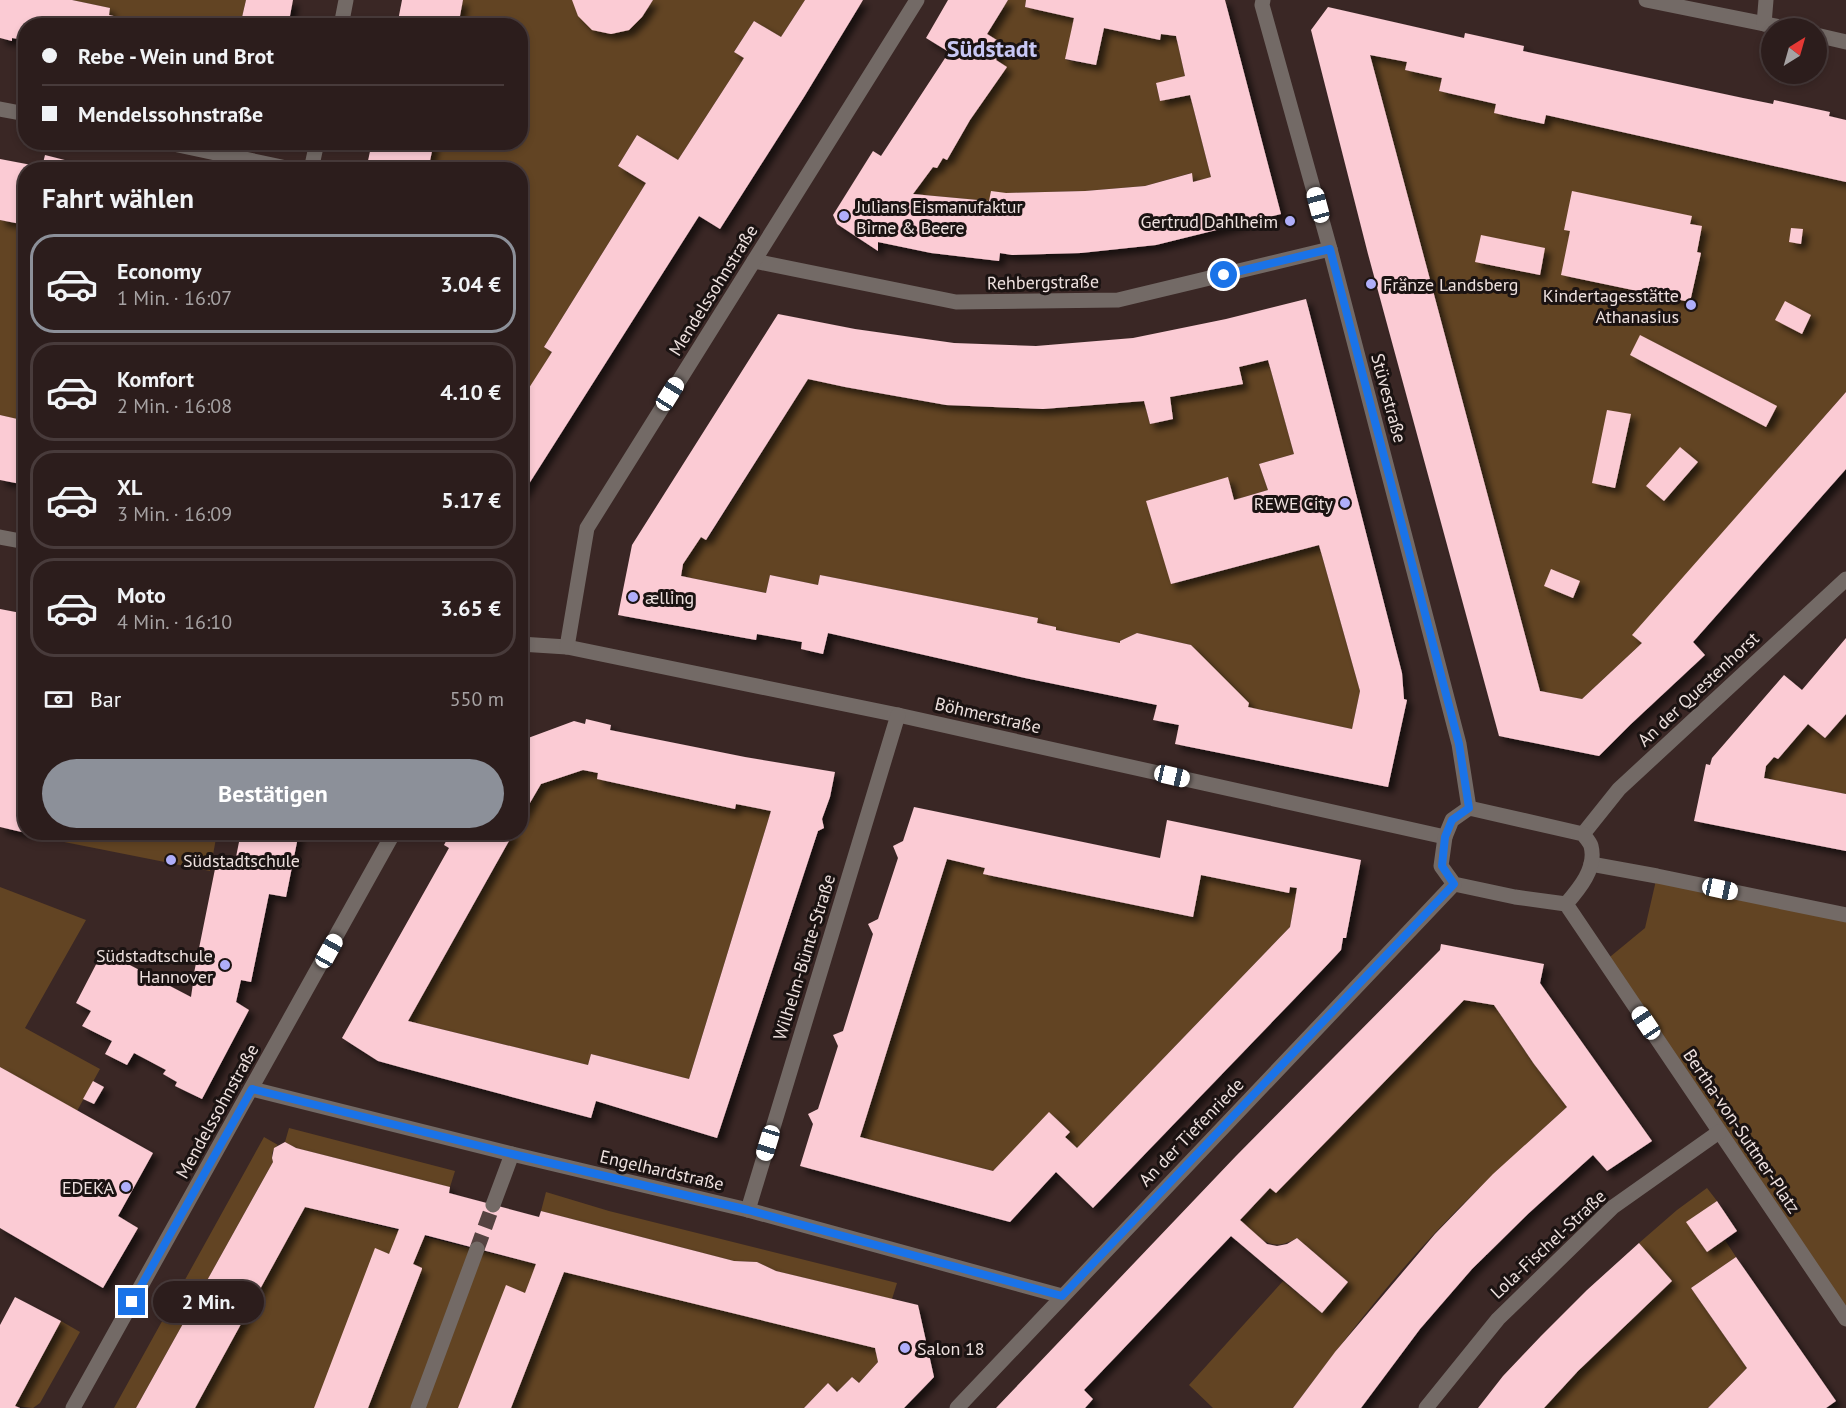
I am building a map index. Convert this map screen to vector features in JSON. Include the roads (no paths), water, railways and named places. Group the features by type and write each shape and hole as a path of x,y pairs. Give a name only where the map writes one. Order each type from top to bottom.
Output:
{"street":[{"path":"343,18 346,0"},
{"name":"Mendelssohnstraße","path":"567,647 587,528 917,0"},
{"name":"Stüvestraße","path":"1263,0 1262,5 1330,249 1459,744 1469,808"},
{"path":"1646,0 1761,23"},
{"path":"1764,18 1766,0"},
{"path":"1827,38 1846,42"},
{"path":"0,109 18,112"},
{"path":"202,150 258,162"},
{"name":"Rehbergstraße","path":"754,261 956,302 1118,300 1330,249"},
{"path":"0,537 18,540"},
{"name":"An der Questenhorst","path":"1583,834 1619,789 1846,579"},
{"name":"Böhmerstraße","path":"528,645 567,647 898,715 1445,837"},
{"name":"Wilhelm-Bünte-Straße","path":"748,1210 898,715"},
{"path":"1469,808 1583,834 1591,845 1591,864 1581,887 1566,904 1515,897 1454,884 1442,866 1445,837 1452,820 1469,808"},
{"name":"Mendelssohnstraße","path":"73,1408 390,840"},
{"path":"1591,864 1846,915"},
{"name":"An der Tiefenriede","path":"957,1408 1454,884"},
{"name":"Bertha-von-Suttner-Platz","path":"1566,904 1846,1319"},
{"name":"Engelhardstraße","path":"252,1089 748,1210 1062,1296"},
{"name":"Lola-Fischel-Straße","path":"1426,1408 1498,1319 1613,1207 1719,1132"},
{"path":"493,1205 512,1154"},
{"path":"418,1408 477,1249"}],"tunnel":[{"path":"477,1249 493,1205"}],"place":[{"name":"Julians Eismanufaktur Birne & Beere","path":"844,216"},
{"name":"Gertrud Dahlheim","path":"1290,221"},
{"name":"Fränze Landsberg","path":"1371,284"},
{"name":"Kindertagesstätte Athanasius","path":"1691,305"},
{"name":"REWE City","path":"1345,503"},
{"name":"ælling","path":"633,597"},
{"name":"Südstadtschule","path":"171,860"},
{"name":"Südstadtschule Hannover","path":"225,965"},
{"name":"EDEKA","path":"126,1187"},
{"name":"Salon 18","path":"905,1348"}],"district":[{"name":"Südstadt","path":"992,48"}]}
